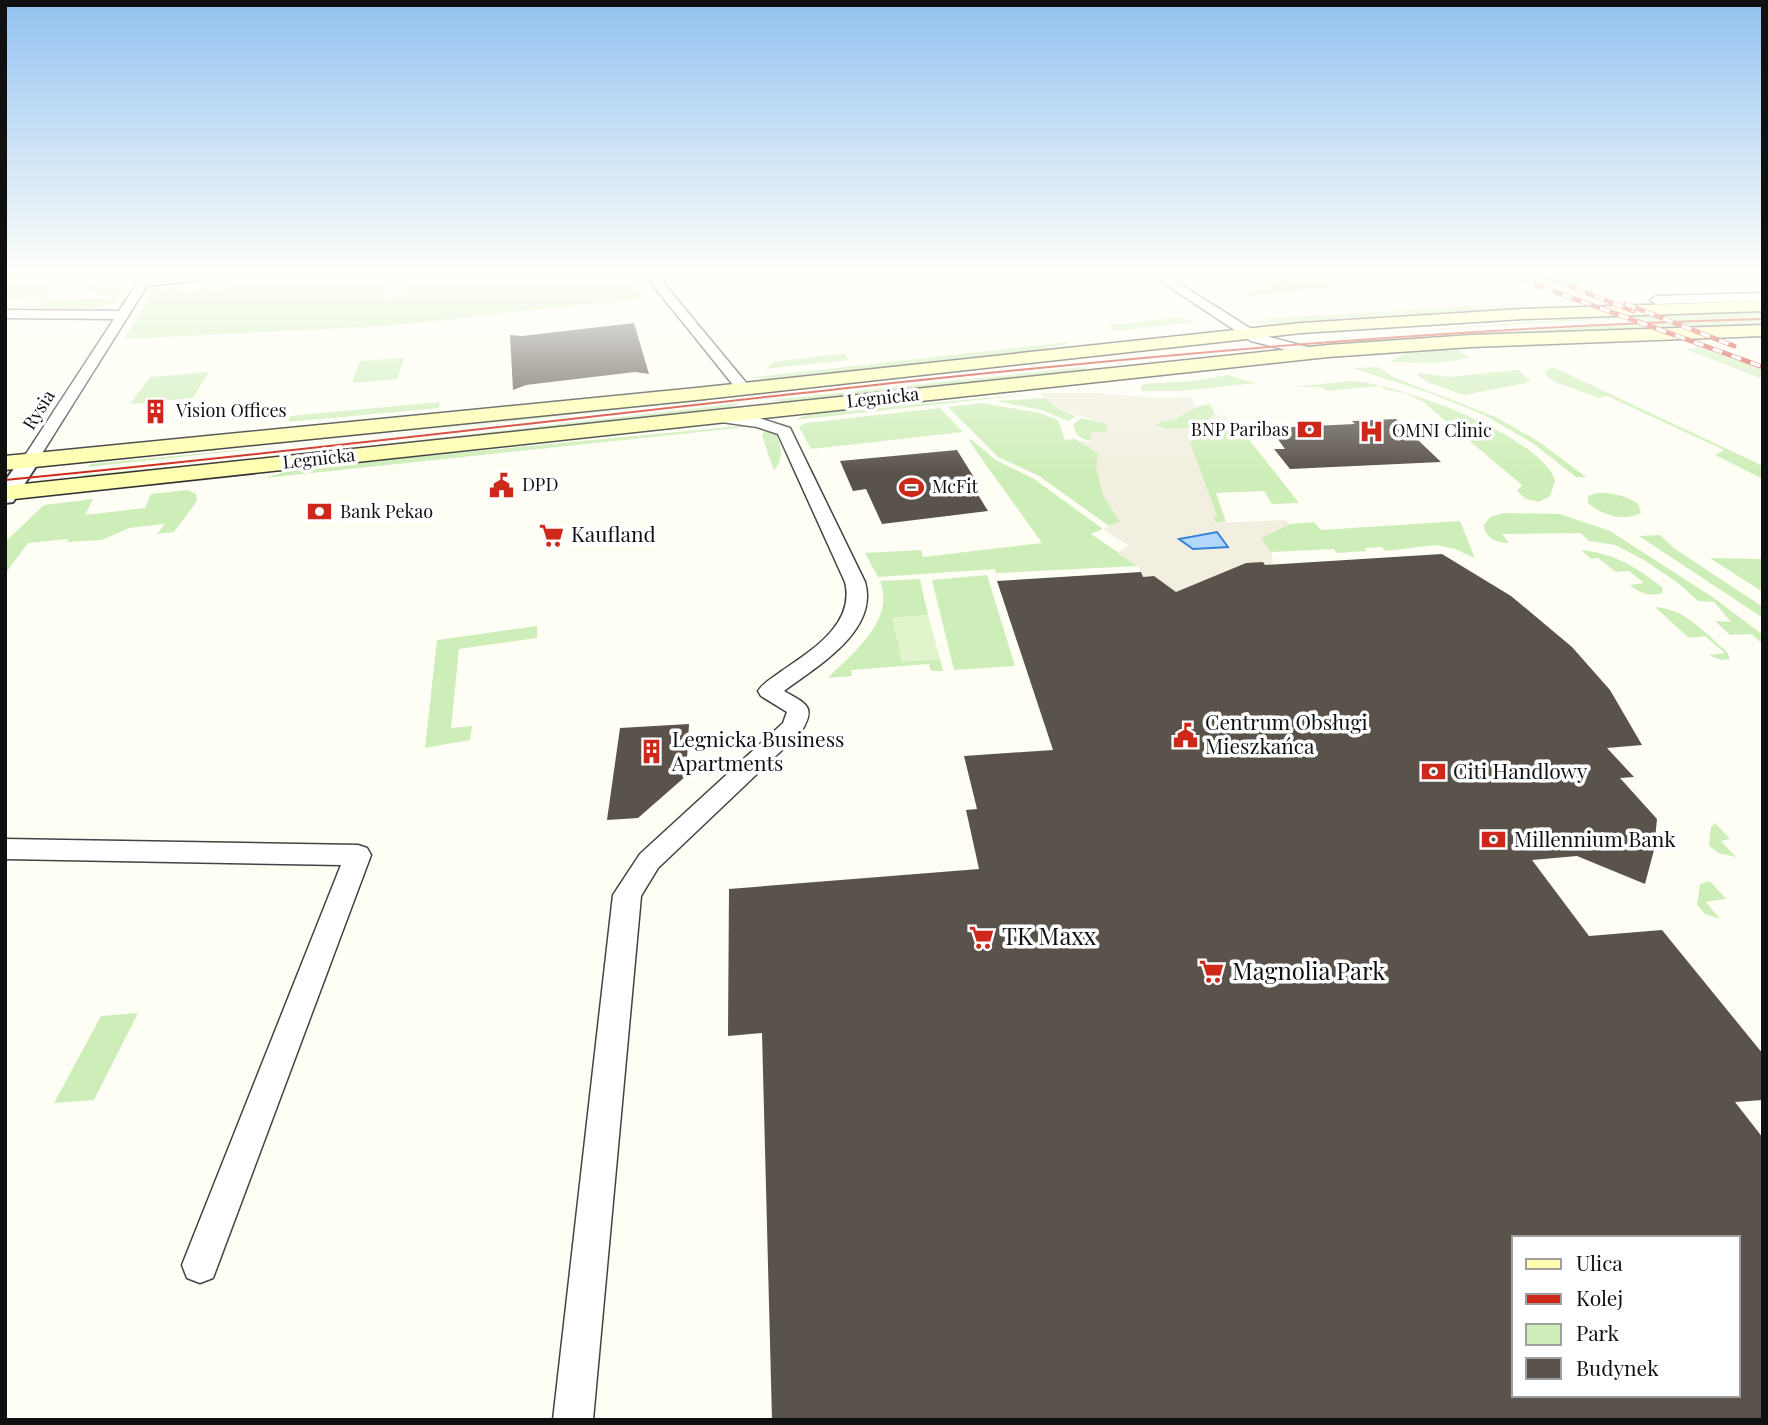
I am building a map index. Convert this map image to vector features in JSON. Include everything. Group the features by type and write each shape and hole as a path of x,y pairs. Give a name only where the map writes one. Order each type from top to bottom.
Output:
{"main road":[{"name":"Legnicka","path":"5,463 1179,340"},
{"name":"Legnicka","path":"6,494 1314,353 1484,340"}],"street":[{"name":"Rysia","path":"30,460 106,340"},
{"path":"704,340 743,388"},
{"path":"1265,340 1314,353"},
{"path":"784,431 790,418 816,405"},
{"path":"573,1420 627,895 649,861 793,727 798,709 769,691 802,667 844,628 853,619 858,604 855,582 784,431 760,423 710,417"},
{"path":"6,494 30,460"},
{"path":"5,849 358,855 200,1265"}],"green space":[{"path":"1354,340 1434,340 1355,344 1346,341"},
{"path":"1066,342 1068,344 1032,351 768,379 747,378"},
{"path":"1700,347 1763,369 1763,379 1684,349"},
{"path":"1459,350 1470,358 1437,363 1391,362 1413,352"},
{"path":"845,353 849,360 764,369 774,362"},
{"path":"404,358 397,379 352,383 360,361"},
{"path":"1083,367 1087,371 787,403 771,400"},
{"path":"1379,367 1393,377 1496,417 1538,441 1586,477 1576,477 1534,444 1484,415 1432,394 1352,368"},
{"path":"1553,367 1763,466 1763,479 1715,455 1724,450 1607,396 1599,398 1557,383 1547,377 1545,371"},
{"path":"1519,370 1531,382 1464,395 1429,383 1417,375 1420,373 1449,377"},
{"path":"209,372 193,398 130,404 150,377"},
{"path":"1228,375 1256,383 1181,391 1140,391 1143,384 1193,381"},
{"path":"1350,381 1381,386 1327,391 1321,387 1294,387"},
{"path":"1381,386 1464,414 1524,447 1545,464 1555,481 1550,496 1539,502 1526,499 1517,491 1522,485 1423,402"},
{"path":"1034,394 795,420 811,413"},
{"path":"726,396 734,397 365,437"},
{"path":"1046,398 1061,410 1076,416 1068,421 1042,410 995,401"},
{"path":"440,402 439,408 288,422 290,416"},
{"path":"741,403 726,409 81,479 83,475 248,460"},
{"path":"981,403 1040,413 1058,420 1065,440 1075,439 1098,453 1098,471 1103,490 1121,522 1109,526 1039,476 998,457 948,407"},
{"path":"1210,404 1214,413 1195,428 1168,430 1154,424 1196,407"},
{"path":"940,408 963,432 811,449 799,427 806,423"},
{"path":"1081,418 1108,424 1106,432 1096,438 1082,439 1073,425"},
{"path":"1233,419 1299,503 1272,504 1264,491 1216,493 1226,522 1215,523 1213,516 1216,515 1190,443 1207,430"},
{"path":"750,425 738,428 265,478 290,470"},
{"path":"766,431 777,435 780,444 781,453 774,470 763,439 762,434"},
{"path":"972,440 996,460 1034,479 1103,529 1091,534 1138,566 996,573 995,569 878,577 865,553 921,550 923,557 1042,543 969,441"},
{"path":"292,445 88,467 90,464"},
{"path":"188,490 196,494 197,501 174,532 157,534 165,524 129,528 102,540 67,542 68,539 28,543 5,574 5,542 44,505 93,499 85,515 145,508 151,494"},
{"path":"1611,493 1628,498 1638,504 1641,513 1627,517 1606,514 1588,503 1588,496"},
{"path":"1504,513 1560,514 1610,531 1714,598 1763,635 1763,644 1751,634 1730,635 1715,621 1731,622 1714,602 1698,601 1678,583 1644,560 1615,545 1589,541 1581,533 1502,534 1509,543 1492,539 1484,525 1490,517"},
{"path":"1460,521 1475,558 1455,549 1436,545 1385,551 1382,547 1336,553 1334,549 1271,552 1260,538 1290,524 1314,522 1321,530"},
{"path":"1660,535 1675,549 1763,607 1763,618 1639,536"},
{"path":"1581,550 1604,554 1625,563 1663,588 1662,593 1645,594 1637,590 1630,585 1644,583 1629,571 1616,572 1598,558 1591,559"},
{"path":"1710,558 1763,559 1763,592"},
{"path":"987,575 1015,666 954,670 932,580"},
{"path":"920,579 928,615 893,618 902,661 940,659 943,671 931,671 929,664 851,670 852,676 828,678 859,647 877,623 883,596 880,581"},
{"path":"1655,607 1676,612 1694,623 1727,652 1730,659 1721,660 1709,655 1725,653 1705,636 1689,638"},
{"path":"928,615 940,659 902,662 892,618"},
{"path":"537,626 537,638 459,649 451,728 472,726 470,740 425,748 437,640"},
{"path":"1715,823 1730,839 1721,841 1736,857 1718,853 1709,845 1711,827"},
{"path":"1710,881 1726,899 1706,902 1720,919 1705,914 1697,905 1700,884"},
{"path":"138,1013 94,1100 54,1103 101,1016"}],"shaded area":[{"path":"1040,393 1191,397 1195,406 1177,418 1154,424 1161,429 1195,428 1210,420 1214,413 1230,420 1207,430 1190,443 1217,516 1213,517 1216,523 1286,520 1290,524 1261,538 1271,552 1274,564 1267,569 1262,562 1246,563 1176,592 1154,576 1143,577 1138,566 1117,552 1129,546 1103,529 1120,522 1103,495 1096,467 1098,453 1078,441 1092,441 1090,432 1106,432 1108,424 1061,410"}],"water":[{"path":"1217,532 1228,547 1193,549 1179,539"}],"building":[{"path":"510,340 639,340 649,374 635,372 526,385 513,390"},
{"path":"1396,419 1441,462 1290,469 1274,449 1285,449 1270,428 1355,424 1352,421"},
{"name":"McFit","path":"957,450 978,484 972,485 988,511 882,524 866,489 853,491 840,461"},
{"name":"Magnolia Park","path":"1442,554 1511,596 1572,647 1610,690 1642,745 1607,748 1634,777 1620,778 1657,819 1654,850 1645,884 1577,856 1532,860 1589,936 1662,930 1763,1054 1763,1100 1735,1102 1763,1138 1763,1420 772,1420 762,1033 728,1036 729,889 979,869 966,810 977,809 964,756 1053,750 997,581 1141,572 1143,577 1154,576 1176,592 1246,563 1263,562 1265,565"},
{"name":"Legnicka Business Apartments","path":"689,724 686,776 638,818 607,820 620,728"}],"tram line":[{"path":"5,480 883,384 1359,340"}],"railway":[{"path":"1690,340 1763,367"},
{"path":"1720,340 1734,346"}],"place":[{"name":"Vision Offices","path":"156,411"},
{"name":"BNP Paribas","path":"1309,430"},
{"name":"OMNI Clinic","path":"1372,431"},
{"name":"DPD","path":"502,485"},
{"name":"McFit","path":"912,487"},
{"name":"Bank Pekao","path":"320,512"},
{"name":"Kaufland","path":"551,535"},
{"name":"Centrum Obsługi Mieszkańca","path":"1185,735"},
{"name":"Legnicka Business Apartments","path":"652,752"},
{"name":"Citi Handlowy","path":"1433,772"},
{"name":"Millennium Bank","path":"1494,840"},
{"name":"TK Maxx","path":"982,937"},
{"name":"Magnolia Park","path":"1212,972"}]}
